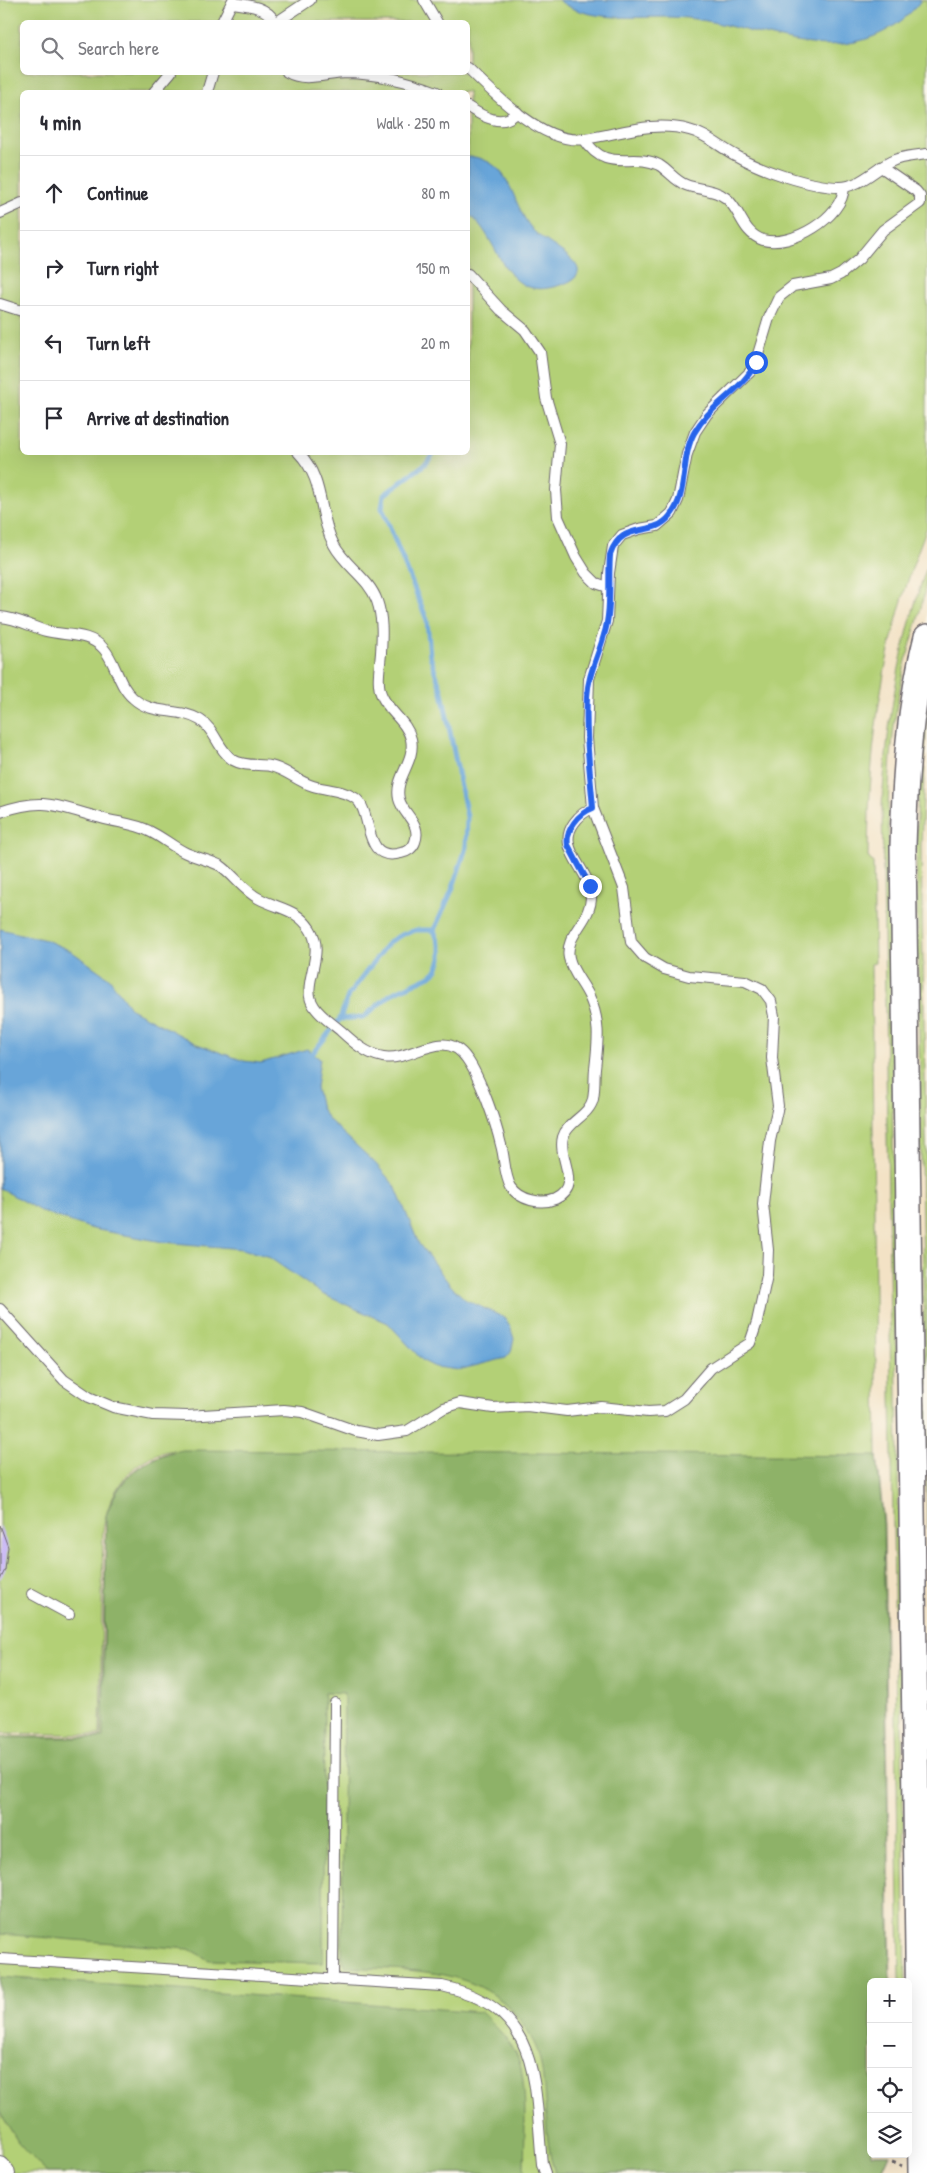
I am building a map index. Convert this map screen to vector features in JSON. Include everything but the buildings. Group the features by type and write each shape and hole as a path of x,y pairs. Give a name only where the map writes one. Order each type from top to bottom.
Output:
{"street":[{"path":"922,2173 904,847 910,721 916,682 927,637"},
{"path":"0,2167 5,2173"}],"lane":[{"path":"279,20 310,0"},
{"path":"424,0 436,20"},
{"path":"223,20 232,1 257,7 274,20"},
{"path":"470,70 517,112 547,131 570,139 584,139 646,127 680,128 700,134 738,157 770,170 821,185 844,187 856,183 896,160 927,154"},
{"path":"156,90 168,75"},
{"path":"208,90 212,75"},
{"path":"295,75 301,77 324,75"},
{"path":"366,75 402,81 431,90"},
{"path":"470,108 484,117 497,120 507,120 517,112"},
{"path":"584,139 592,150 610,160 653,162 684,184 722,195 729,201 748,231 763,240 788,238 820,224 836,207 843,194 844,187"},
{"path":"0,1309 64,1380 89,1397 113,1407 153,1415 188,1416 284,1410 314,1416 356,1431 378,1435 408,1431 444,1408 460,1403 493,1408 527,1406 567,1411 601,1407 648,1412 665,1411 684,1399 711,1368 747,1346 752,1338 757,1322 768,1262 763,1212 764,1192 778,1106 772,1058 774,1016 771,1001 766,994 753,984 734,979 677,974 653,964 637,950 629,936 624,888 593,808 588,757 587,696 592,664 604,636 607,621 610,555 618,539 629,532 662,523 672,513 678,500 687,454 695,432 707,414 734,390 754,367 769,318 780,297 793,286 831,279 841,274 859,259 883,230 919,205 921,198 918,193 881,167"},
{"path":"0,213 20,204"},
{"path":"470,276 501,310 525,330 540,352 546,398 560,444 556,490 558,517 576,557 586,573 596,583 608,587"},
{"path":"0,304 20,310"},
{"path":"0,617 49,632 82,637 100,644 107,653 124,687 139,703 152,709 199,719 210,729 226,754 237,762 277,768 305,783 353,797 360,804 370,836 377,847 387,854 404,852 412,846 416,834 414,822 401,804 398,796 399,782 411,758 412,742 405,727 381,694 379,674 382,631 377,602 364,580 334,544 316,478 300,455"},
{"path":"0,812 23,804 45,802 104,819 134,825 154,833 186,853 220,866 259,899 295,912 314,936 316,956 309,990 310,998 316,1009 364,1049 380,1056 404,1056 438,1044 451,1045 459,1050 471,1064 496,1128 512,1189 527,1199 541,1201 554,1200 564,1193 569,1180 563,1152 563,1137 593,1102 598,1043 596,1012 573,969 568,954 570,942 590,910 592,900 587,877 568,845 568,834 580,817 593,808"},
{"path":"32,1594 69,1614"},
{"path":"333,1980 334,1703"},
{"path":"0,1959 442,1986 467,1992 487,2001 500,2012 524,2044 531,2065 544,2173"}],"green space":[{"path":"0,0 927,0 927,527 899,609 881,689 871,770 868,857 873,863 875,963 871,964 877,1455 884,1524 891,1978 867,1978 867,2158 888,2158 882,2173 0,2173 0,1736 101,1737 106,1517 103,1531 100,1735 0,1733","holes":["174,1450 149,1460 139,1466 123,1481 146,1459 159,1453"]},
{"path":"927,566 924,594 905,664 896,710 888,807 906,1978 900,1978 882,806 887,744 896,684 917,596"},
{"path":"927,701 921,847 927,1194 927,1528 916,847 919,761"},
{"path":"183,1450 877,1456 883,1524 890,1978 867,1978 867,2158 888,2158 881,2173 555,2173 547,2132 544,2088 539,2055 525,2027 506,2004 486,1990 465,1981 419,1971 346,1967 342,1958 344,1694 324,1693 323,1963 209,1960 189,1949 0,1934 0,1738 103,1738 106,1516 118,1491 134,1471 169,1453"},
{"path":"0,1977 481,2012 500,2031 516,2053 520,2065 525,2111 524,2173 47,2173 18,2142 0,2112"}],"water":[{"path":"558,0 921,0 901,21 883,32 864,40 834,45 792,41 708,21 687,18 604,16 572,8"},
{"path":"470,156 483,159 502,174 532,229 571,259 577,267 578,274 570,281 553,287 536,288 522,284 503,263 479,224 470,216"},
{"path":"0,929 46,940 71,951 109,978 131,1009 197,1044 244,1061 261,1063 307,1049 320,1059 316,1088 321,1108 328,1119 375,1163 395,1186 419,1244 451,1286 466,1300 505,1318 514,1339 511,1352 506,1358 458,1370 435,1367 423,1361 388,1323 322,1294 267,1256 242,1249 163,1242 93,1229 42,1212 0,1188"}],"waterway":[{"path":"313,1053 340,1019 348,996 389,942 401,935 416,930 434,930 452,890 466,847 467,817 442,692 430,656 427,620 382,508 384,495 425,464 432,455"},
{"path":"340,1019 364,1017 391,994 430,976 437,970 441,959 441,949 434,930"}],"route":[{"path":"590,886 584,871 568,845 568,834 573,824 587,810 593,808 588,757 587,696 592,664 604,636 607,621 610,555 613,546 622,535 639,529 657,526 670,517 681,490 690,440 707,414 746,378 756,362"}]}
